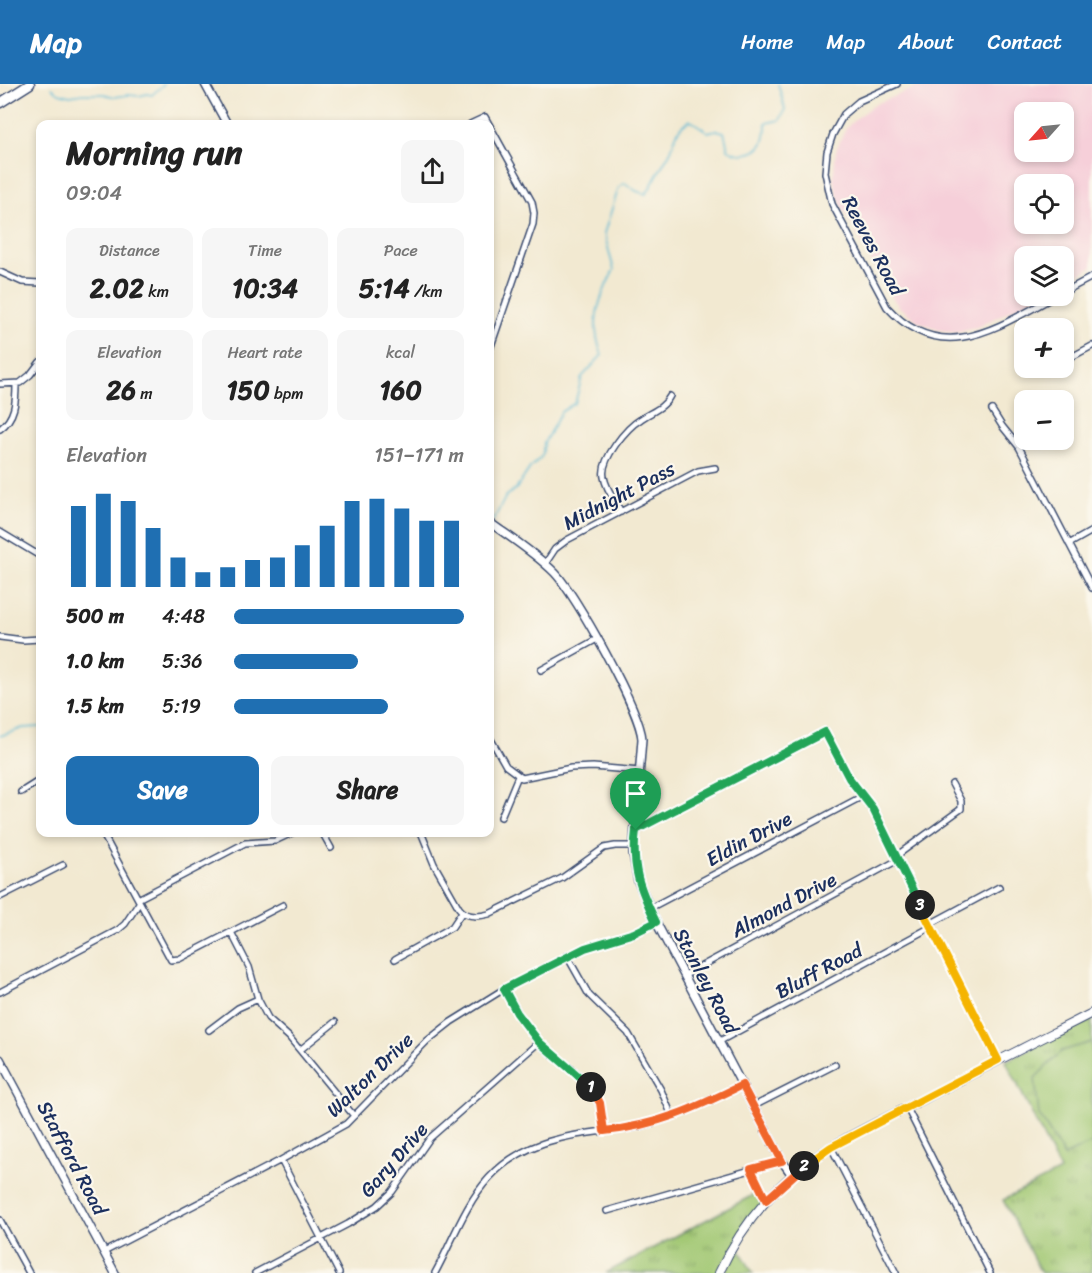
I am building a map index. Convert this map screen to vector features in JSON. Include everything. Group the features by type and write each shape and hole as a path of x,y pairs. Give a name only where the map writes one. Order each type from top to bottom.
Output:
{"main road":[{"path":"0,103 30,84"},
{"path":"719,1273 738,1238 766,1200 792,1174 831,1147 1092,1013"}],"street":[{"path":"205,84 225,120"},
{"name":"Reeves Road","path":"897,84 859,101 844,114 832,134 825,173 832,204 887,307 897,318 915,330 933,337 953,339 981,334 1036,306"},
{"path":"494,133 530,197 534,213 494,337"},
{"path":"0,272 22,282 36,283"},
{"path":"1074,287 1092,277"},
{"path":"1074,356 1092,346"},
{"path":"0,384 16,384 30,375 36,366"},
{"path":"0,429 9,422 14,410 16,384"},
{"path":"621,512 604,480 605,462 633,424 666,404 670,396"},
{"path":"992,410 1019,447 1092,588"},
{"name":"Midnight Pass","path":"545,564 550,554 560,544 698,471 716,468"},
{"name":"Stanley Road","path":"494,526 545,564 564,583 597,639 642,728 634,846 636,873 656,922 782,1161 792,1174"},
{"path":"1070,544 1092,531"},
{"path":"0,532 36,553"},
{"path":"0,637 36,639"},
{"path":"541,670 597,639"},
{"path":"636,830 825,732 849,778 873,809 998,1060"},
{"path":"494,745 506,766 522,778 571,768 593,767 640,771"},
{"path":"501,817 518,776"},
{"path":"21,792 36,783"},
{"name":"Almond Drive","path":"685,975 897,858 961,808 962,801 952,784"},
{"name":"Eldin Drive","path":"650,908 863,796"},
{"path":"106,837 138,901 173,961 283,905"},
{"path":"0,992 118,930 125,924 138,901 245,843 275,841 283,837"},
{"path":"325,837 331,848"},
{"path":"423,837 434,864 462,912 478,916 489,914 562,878 604,848 634,846"},
{"path":"0,897 63,865"},
{"name":"Bluff Road","path":"720,1041 999,887"},
{"path":"395,958 452,927 462,912"},
{"name":"Walton Drive","path":"104,1252 335,1131 354,1116 427,1041 451,1022 504,989 585,948 634,933 656,922"},
{"path":"231,932 249,967 258,999 268,1018 289,1037 354,1116"},
{"path":"567,956 589,995 628,1033 661,1090 672,1116"},
{"path":"504,989 517,1013 539,1042 590,1086 600,1103 604,1131"},
{"path":"209,1030 238,1008 258,999"},
{"path":"300,1050 335,1022"},
{"name":"Gary Drive","path":"255,1273 321,1239 384,1200 430,1138 539,1042"},
{"name":"Stafford Road","path":"0,1059 115,1273"},
{"path":"754,1106 835,1065"},
{"path":"435,1273 469,1207 486,1180 522,1151 535,1144 556,1138 635,1128 700,1105 742,1085"},
{"path":"907,1108 990,1273"},
{"path":"831,1147 896,1273"},
{"path":"281,1160 339,1273"},
{"path":"607,1210 782,1161"},
{"path":"751,1169 766,1200"},
{"path":"0,1220 29,1273"}],"shaded area":[{"path":"925,84 1092,84 1092,267 1074,277 1074,246 1014,246 1014,306 1019,306 968,330 954,332 940,330 919,322 899,307 888,292 840,203 833,180 836,150 846,128 873,105"}],"green space":[{"path":"1092,1018 1092,1273 1041,1273 1003,1200 1060,1171 1006,1061"},
{"path":"1092,1042 1092,1143 1064,1156 1039,1115 1035,1078 1062,1051"},
{"path":"757,1193 766,1200 719,1273 606,1273"},
{"path":"738,1247 753,1273 725,1273"}],"waterway":[{"path":"52,88 70,96 104,94 115,97 152,95 164,84"},
{"path":"494,519 506,496 516,489 530,468 542,456 544,443 561,412 575,403 582,377 602,355 596,332 596,321 600,301 614,270 604,233 619,187 625,183 636,191 646,194 671,150 677,133 690,120 708,132 716,130 724,132 728,149 732,152 747,154 756,150 764,141 766,123 780,120 785,109 778,84"},
{"path":"0,736 23,728 36,727"}],"route":[{"path":"825,732 849,778 873,809 998,1060 831,1147 792,1174 766,1200 751,1169 782,1161 742,1085 700,1105 657,1121 635,1128 604,1131 600,1103 594,1091 539,1042 517,1013 504,989 585,948 615,940 656,922 636,873 633,854 636,830 825,732"}]}
